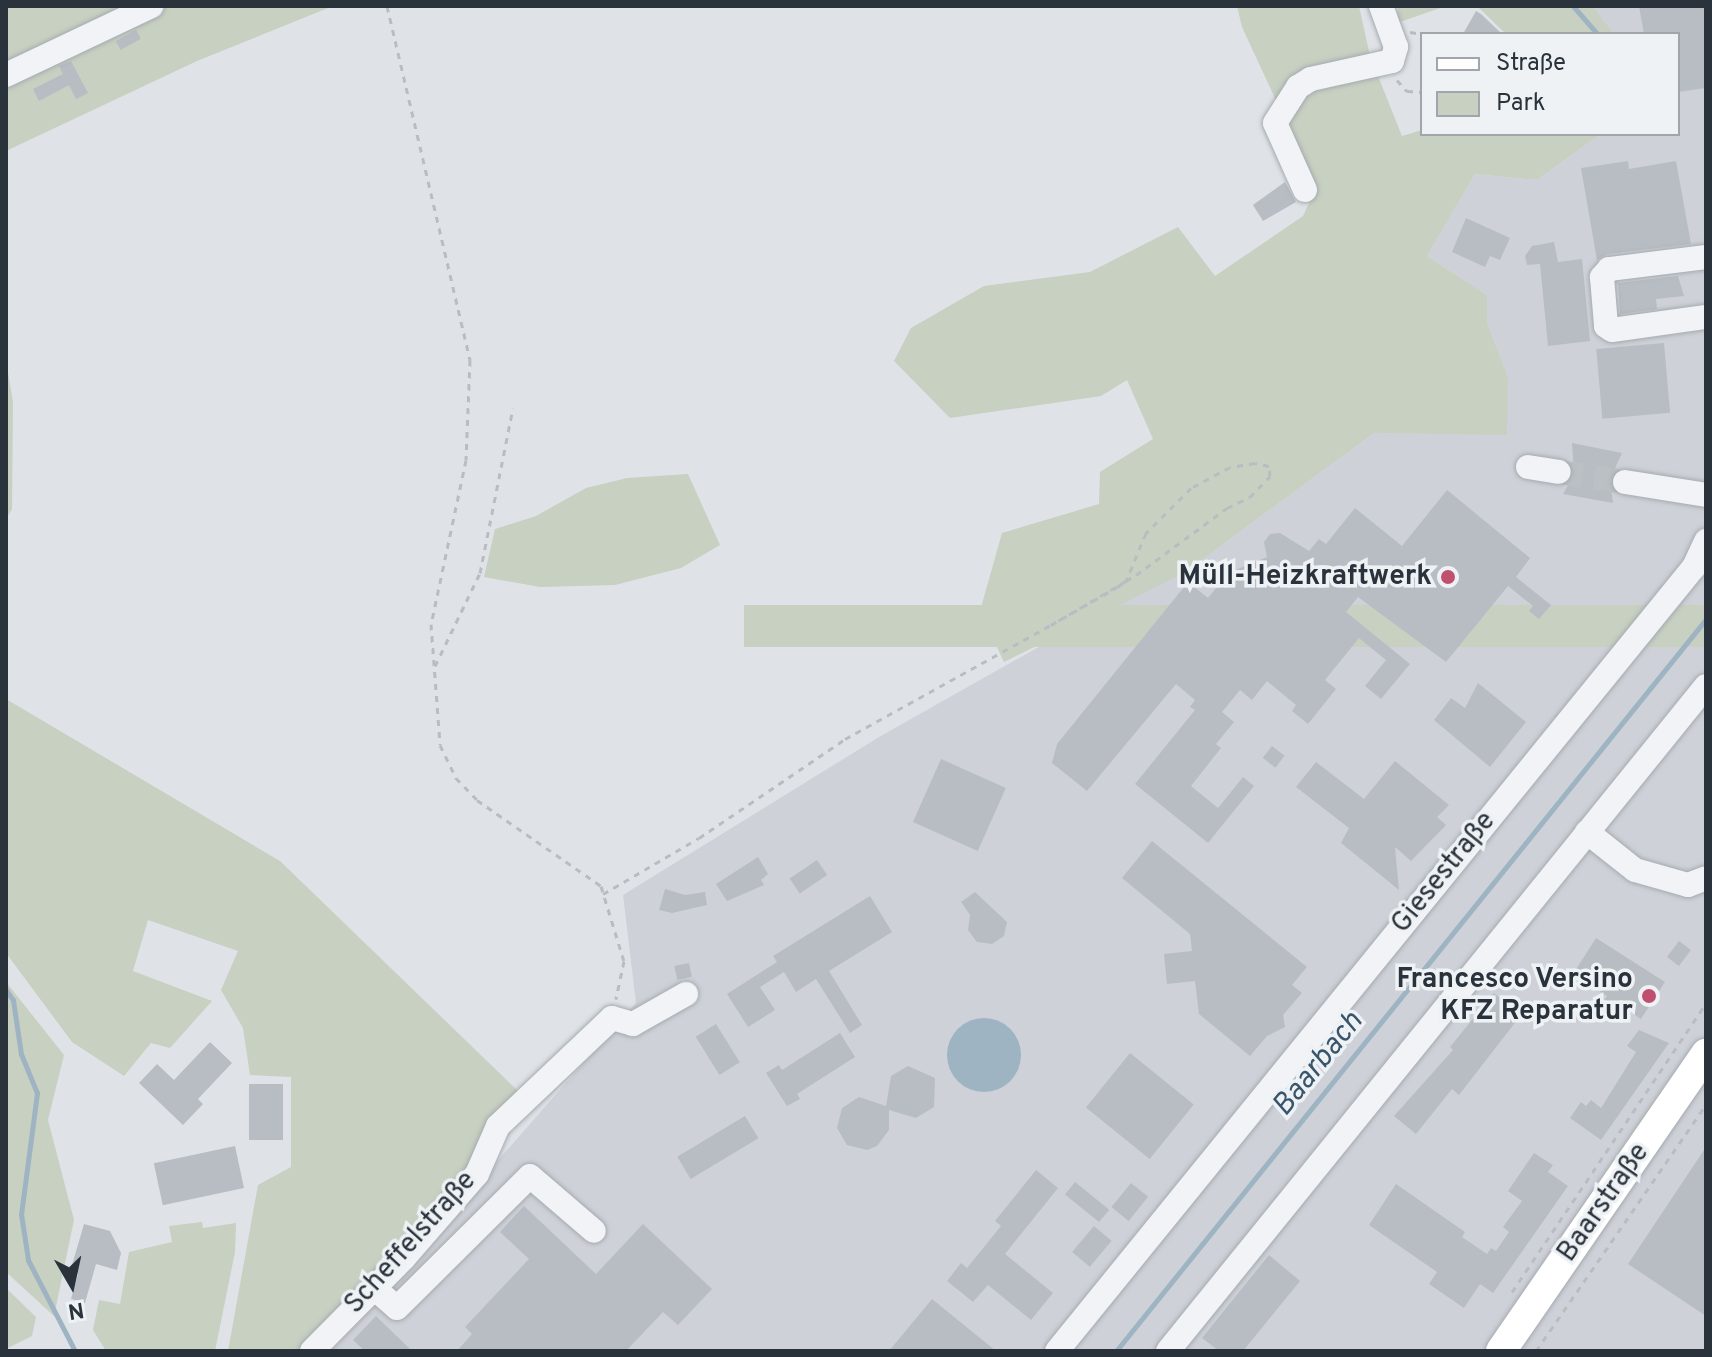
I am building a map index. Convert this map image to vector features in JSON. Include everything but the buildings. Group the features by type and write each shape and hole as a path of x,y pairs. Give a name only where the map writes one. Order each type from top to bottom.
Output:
{"main road":[{"name":"Baarstraße","path":"1501,1351 1706,1054"}],"street":[{"path":"6,75 151,6"},
{"path":"1305,190 1275,123 1298,87 1311,79 1392,61 1396,47 1381,6"},
{"path":"1706,257 1609,269 1602,277 1602,304 1612,330 1706,317"},
{"path":"1528,467 1559,472"},
{"path":"1625,482 1706,495"},
{"name":"Giesestraße","path":"1057,1351 1694,567 1706,541"},
{"path":"1168,1351 1706,686"},
{"path":"1587,832 1611,854 1650,876 1688,885 1706,878"},
{"path":"612,1018 633,1024 686,994"},
{"name":"Scheffelstraße","path":"312,1351 477,1174 498,1126 612,1018"},
{"path":"374,1288 397,1308 530,1176 594,1231"}],"path":[{"path":"387,6 470,360 466,460 431,624 440,745 456,778 477,800 570,861 601,886 624,961 612,1018"},
{"path":"1392,61 1400,86 1420,91"},
{"path":"433,670 480,573 513,408"},
{"path":"603,894 699,838 845,739 1126,581 1227,508 1250,497 1270,476 1269,466 1255,463 1230,467 1191,488 1146,533 1126,581"},
{"path":"1508,1298 1706,1003"},
{"path":"1536,1351 1706,1105"}],"shaded area":[{"path":"1593,6 1706,6 1706,1351 331,1351 636,1003 623,895 879,737 1129,596 1184,573 1374,433 1506,434 1508,377 1486,324 1487,295 1427,256 1475,174 1537,180 1598,136 1680,136 1680,32 1612,32"}],"green space":[{"path":"6,6 333,6 197,61 6,151"},
{"path":"1237,6 1359,6 1370,56 1402,136 1420,131 1420,136 1598,136 1537,180 1475,174 1427,256 1487,295 1487,324 1508,377 1507,435 1374,433 1184,573 1004,662 980,611 1002,533 1099,504 1100,472 1153,439 1127,380 1101,396 950,418 894,361 911,328 984,286 1090,272 1178,227 1215,276 1303,216 1316,187 1242,27"},
{"path":"1398,6 1446,6 1397,23"},
{"path":"1477,6 1593,6 1612,32 1504,32"},
{"path":"6,361 13,402 12,509 6,519"},
{"path":"688,474 720,545 681,568 615,585 540,587 484,577 495,529 536,516 586,488 627,478"},
{"path":"744,605 1706,605 1706,647 744,647"},
{"path":"6,699 280,861 518,1091 471,1170 299,1351 228,1351 258,1185 291,1167 291,1077 250,1075 243,1028 221,990 238,951 148,920 133,971 212,1001 170,1048 151,1043 124,1076 72,1042 6,953"},
{"path":"6,982 64,1055 48,1120 74,1220 54,1316 6,1272"},
{"path":"202,1222 203,1228 236,1223 235,1252 215,1351 106,1351 93,1330 99,1300 120,1304 129,1252 172,1242 169,1226"},
{"path":"6,1288 36,1317 32,1336 6,1349"}],"water":[{"path":"984,1018 1005,1024 1015,1034 1021,1055 1015,1076 1005,1086 984,1092 963,1086 953,1076 947,1055 953,1034 963,1024"}],"waterway":[{"name":"Baarbach","path":"1573,6 1595,32"},
{"name":"Baarbach","path":"1116,1351 1706,619"},
{"path":"6,990 13,1000 21,1054 37,1093 21,1214 28,1260 75,1351"}],"tunnel":[{"path":"1559,472 1625,482"}],"place":[{"name":"Müll-Heizkraftwerk","path":"1448,577"},
{"name":"Francesco Versino KFZ Reparatur","path":"1649,996"}]}
